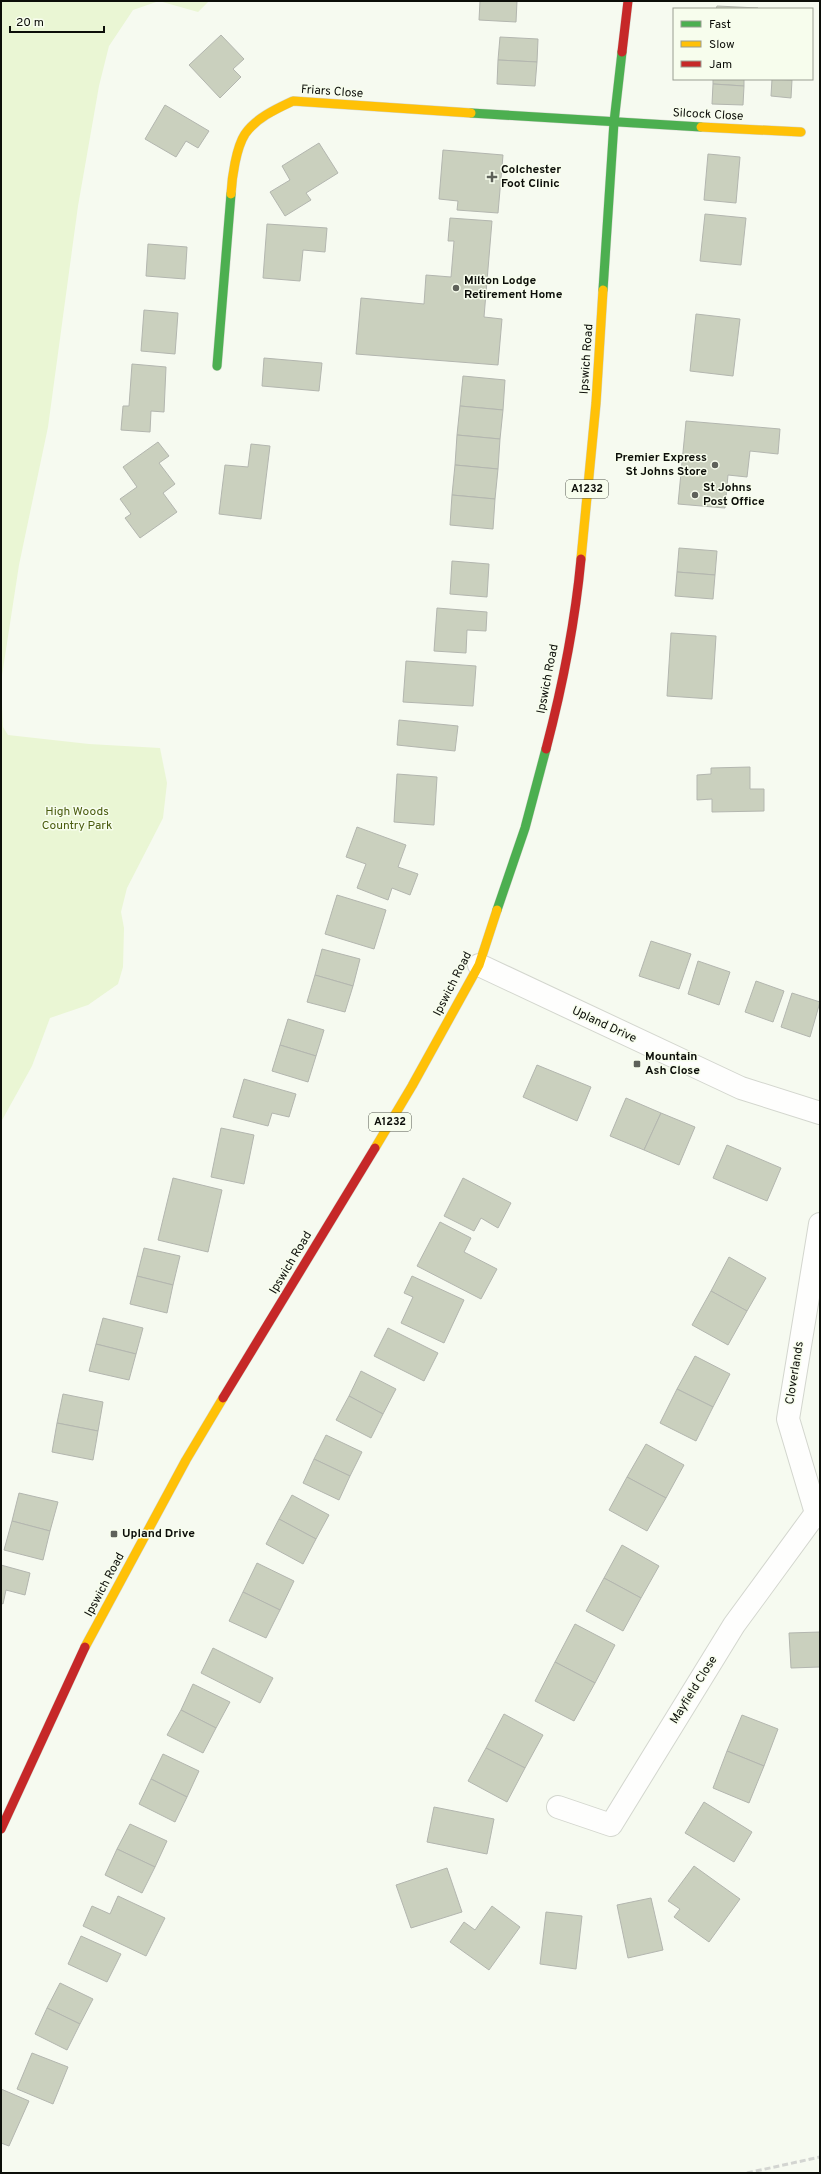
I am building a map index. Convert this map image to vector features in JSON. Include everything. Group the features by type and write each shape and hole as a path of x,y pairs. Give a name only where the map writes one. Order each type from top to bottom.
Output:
{"main road":[{"name":"Ipswich Road","path":"1,1829 88,1642 186,1460 412,1086 478,965 525,828 553,721 578,588 596,403 614,122 628,1"},
{"name":"Friars Close","path":"217,366 233,168 245,134 269,112 293,101 614,122"},
{"name":"Silcock Close","path":"614,122 801,132"}],"street":[{"name":"Upland Drive","path":"478,965 741,1088 820,1113"},
{"name":"Cloverlands","path":"818,1515 788,1419 820,1224"},
{"name":"Mayfield Close","path":"558,1807 611,1825 734,1625 818,1515"}],"green space":[{"path":"1,1 159,1 133,10 109,46 99,86 78,206 48,427 19,565 1,682"},
{"path":"159,1 209,1 198,12"},
{"name":"High Woods Country Park","path":"1,682 3,727 8,735 89,744 160,748 167,783 163,818 127,888 121,912 124,928 123,967 118,984 88,1005 50,1018 32,1066 1,1122"}],"building":[{"path":"480,1 517,1 516,22 479,20"},
{"path":"717,6 758,8 716,8"},
{"path":"221,35 244,59 233,69 241,77 220,98 189,65"},
{"path":"500,37 538,39 537,62 498,60"},
{"path":"498,60 537,62 535,86 497,84"},
{"path":"713,80 744,80 744,86 713,84"},
{"path":"772,80 792,80 791,98 771,96"},
{"path":"713,84 744,86 743,105 712,104"},
{"path":"165,105 209,131 198,148 186,141 176,157 145,139"},
{"path":"319,143 338,173 306,193 311,200 285,216 270,192 290,180 282,166"},
{"name":"Colchester Foot Clinic","path":"443,150 503,155 498,213 457,210 458,201 439,199"},
{"path":"708,154 740,157 736,203 704,200"},
{"path":"705,214 746,218 741,265 700,261"},
{"name":"Milton Lodge Retirement Home","path":"450,218 492,221 484,317 502,319 498,365 356,354 361,298 424,304 426,275 451,277 454,241 448,241"},
{"path":"267,224 327,228 325,252 303,250 300,281 263,278"},
{"path":"148,244 187,247 185,279 146,276"},
{"path":"144,310 178,313 175,354 141,351"},
{"path":"696,314 740,319 733,376 690,371"},
{"path":"264,358 322,363 319,391 262,386"},
{"path":"132,364 166,367 164,412 151,411 150,432 121,430 123,406 129,406"},
{"path":"463,376 505,380 503,410 460,406"},
{"path":"460,406 503,410 500,439 457,435"},
{"name":"Premier Express St Johns Store","path":"686,421 780,429 778,454 750,451 747,477 728,475 725,508 678,504"},
{"path":"457,435 500,439 498,469 455,465"},
{"path":"158,442 169,456 159,463 175,484 163,493 177,512 140,538 125,518 131,514 120,499 137,487 123,467"},
{"path":"251,444 270,446 261,519 219,514 225,465 248,467"},
{"path":"455,465 498,469 495,499 452,495"},
{"path":"452,495 495,499 493,529 450,525"},
{"path":"679,548 717,551 715,575 677,572"},
{"path":"452,561 489,564 487,597 450,594"},
{"path":"677,572 715,575 713,599 675,596"},
{"path":"437,608 487,612 486,631 467,630 466,653 434,651"},
{"path":"671,633 716,636 712,699 667,696"},
{"path":"406,661 476,666 473,706 403,702"},
{"path":"399,720 458,726 455,751 397,745"},
{"path":"750,767 750,789 764,789 764,811 712,812 712,799 697,800 697,775 711,774 711,768"},
{"path":"397,774 437,777 434,825 394,822"},
{"path":"357,827 406,845 398,867 418,874 410,895 392,888 388,900 357,888 366,864 346,857"},
{"path":"337,895 386,910 374,949 325,934"},
{"path":"651,941 691,954 679,989 639,976"},
{"path":"322,949 360,959 353,986 315,975"},
{"path":"698,961 730,972 719,1005 688,994"},
{"path":"315,975 353,986 345,1012 307,1002"},
{"path":"756,981 784,991 773,1022 745,1012"},
{"path":"792,993 820,1002 810,1037 781,1027"},
{"path":"288,1019 324,1030 316,1056 280,1045"},
{"path":"280,1045 316,1056 308,1082 272,1071"},
{"path":"537,1065 591,1087 577,1121 523,1097"},
{"path":"244,1079 296,1094 289,1117 272,1113 268,1126 233,1117"},
{"path":"626,1098 661,1113 644,1150 610,1136"},
{"path":"661,1113 695,1127 679,1165 644,1150"},
{"path":"221,1128 254,1135 244,1184 211,1177"},
{"path":"727,1145 781,1168 767,1201 713,1178"},
{"path":"173,1178 222,1190 208,1252 158,1240"},
{"path":"463,1178 511,1203 498,1228 481,1218 474,1231 444,1216"},
{"path":"440,1222 471,1238 464,1252 497,1269 481,1299 417,1266"},
{"path":"144,1248 180,1256 173,1285 137,1276"},
{"path":"729,1257 766,1278 747,1311 711,1291"},
{"path":"137,1276 173,1285 167,1313 130,1304"},
{"path":"412,1276 464,1300 444,1343 401,1323 413,1297 404,1293"},
{"path":"711,1291 747,1311 728,1345 692,1325"},
{"path":"103,1318 143,1328 136,1354 96,1344"},
{"path":"388,1328 438,1353 424,1381 374,1356"},
{"path":"96,1344 136,1354 129,1380 89,1371"},
{"path":"695,1356 730,1374 713,1407 677,1389"},
{"path":"361,1371 396,1389 383,1414 349,1396"},
{"path":"677,1389 713,1407 696,1441 660,1423"},
{"path":"63,1394 103,1402 98,1431 57,1423"},
{"path":"349,1396 383,1414 371,1438 336,1420"},
{"path":"57,1423 98,1431 93,1460 52,1452"},
{"path":"326,1435 362,1452 350,1476 314,1459"},
{"path":"646,1444 684,1465 666,1498 627,1477"},
{"path":"314,1459 350,1476 339,1500 303,1483"},
{"path":"627,1477 666,1498 647,1531 609,1510"},
{"path":"19,1493 58,1502 50,1531 12,1521"},
{"path":"292,1495 329,1515 316,1539 279,1519"},
{"path":"279,1519 316,1539 303,1564 266,1544"},
{"path":"12,1521 50,1531 43,1560 4,1550"},
{"path":"622,1545 659,1566 641,1598 604,1578"},
{"path":"257,1563 294,1581 280,1610 243,1592"},
{"path":"1,1565 30,1573 25,1595 6,1590 3,1604 1,1603"},
{"path":"604,1578 641,1598 623,1631 586,1611"},
{"path":"243,1592 280,1610 266,1638 229,1621"},
{"path":"575,1624 615,1645 595,1683 555,1662"},
{"path":"820,1632 820,1667 791,1668 789,1633"},
{"path":"213,1648 273,1678 260,1703 201,1673"},
{"path":"555,1662 595,1683 574,1721 535,1701"},
{"path":"193,1684 230,1702 216,1728 181,1710"},
{"path":"181,1710 216,1728 203,1753 167,1735"},
{"path":"504,1714 543,1735 525,1768 486,1748"},
{"path":"742,1715 778,1729 764,1766 727,1751"},
{"path":"486,1748 525,1768 507,1802 468,1781"},
{"path":"727,1751 764,1766 749,1803 713,1788"},
{"path":"163,1754 199,1771 187,1797 151,1779"},
{"path":"151,1779 187,1797 175,1822 139,1804"},
{"path":"704,1802 752,1832 734,1862 685,1833"},
{"path":"434,1807 494,1819 487,1854 427,1842"},
{"path":"130,1824 167,1841 155,1867 117,1849"},
{"path":"117,1849 155,1867 142,1893 105,1875"},
{"path":"694,1866 740,1899 709,1942 674,1917 680,1909 668,1901"},
{"path":"447,1868 462,1912 411,1928 396,1885"},
{"path":"118,1896 165,1918 146,1956 83,1926 92,1906 110,1914"},
{"path":"651,1898 663,1950 628,1958 617,1905"},
{"path":"492,1906 520,1927 489,1970 450,1942 464,1922 475,1930"},
{"path":"546,1912 582,1916 576,1969 540,1964"},
{"path":"81,1936 121,1954 107,1982 68,1964"},
{"path":"60,1983 93,1999 80,2024 47,2008"},
{"path":"47,2008 80,2024 67,2050 35,2034"},
{"path":"32,2053 68,2067 53,2104 17,2089"},
{"path":"1,2089 29,2101 9,2146 1,2143"}],"railway":[{"path":"747,2173 820,2157"}],"traffic: fast":[{"path":"603,290 614,122 622,52"},
{"path":"471,113 701,127"},
{"path":"217,366 231,194"},
{"path":"497,910 525,828 546,749"}],"traffic: slow":[{"path":"231,194 233,171 239,147 245,134 255,123 273,111 293,101 471,113"},
{"path":"701,127 801,132"},
{"path":"581,559 596,403 603,290"},
{"path":"375,1148 412,1086 479,965 497,910"},
{"path":"85,1647 186,1460 223,1398"}],"traffic: jam":[{"path":"622,52 628,1"},
{"path":"546,749 567,655 581,559"},
{"path":"223,1398 375,1148"},
{"path":"1,1829 85,1647"}],"place":[{"name":"Colchester Foot Clinic","path":"492,177"},
{"name":"Milton Lodge Retirement Home","path":"456,288"},
{"name":"Premier Express St Johns Store","path":"715,465"},
{"name":"St Johns Post Office","path":"695,495"},
{"name":"Mountain Ash Close","path":"637,1064"},
{"name":"Upland Drive","path":"114,1534"}]}
